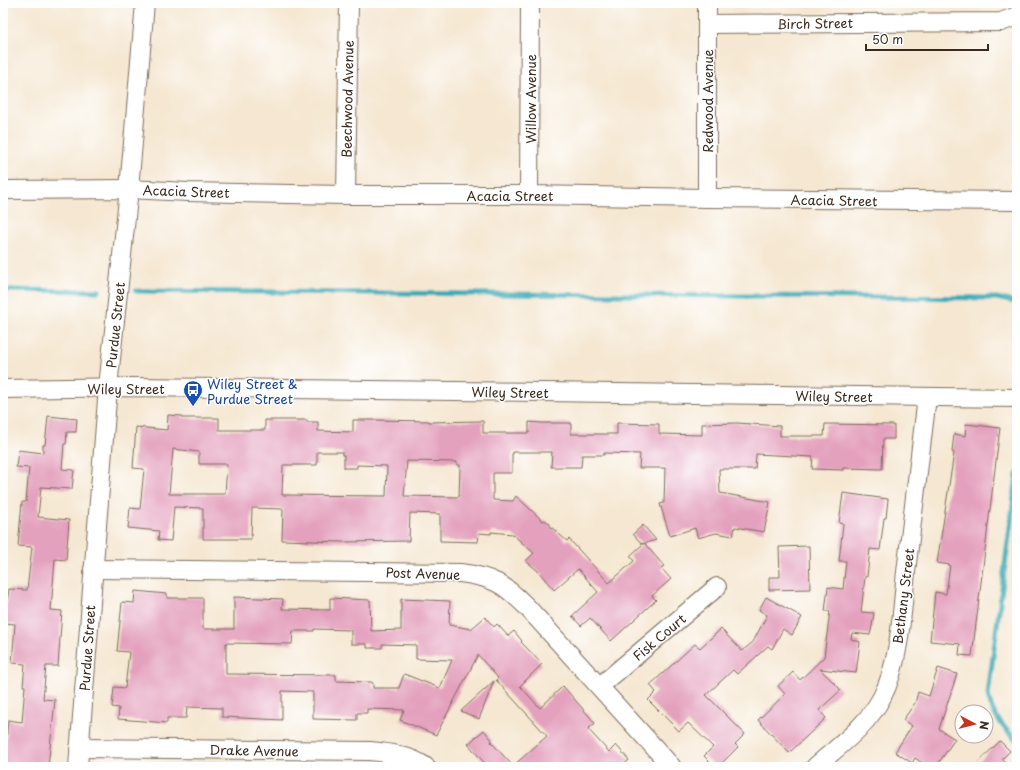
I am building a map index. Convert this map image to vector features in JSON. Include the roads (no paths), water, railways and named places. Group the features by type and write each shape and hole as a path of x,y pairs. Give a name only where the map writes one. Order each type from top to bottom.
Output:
{"street":[{"name":"Purdue Street","path":"78,767 108,387 129,189 145,3"},
{"name":"Beechwood Avenue","path":"346,195 349,3"},
{"name":"Willow Avenue","path":"529,195 530,3"},
{"name":"Redwood Avenue","path":"707,3 707,198"},
{"name":"Birch Street","path":"707,24 1001,22 1017,16"},
{"name":"Acacia Street","path":"3,190 129,189 346,195 529,195 1017,201"},
{"name":"Wiley Street","path":"3,389 108,387 1017,398"},
{"name":"Bethany Street","path":"815,767 865,721 879,703 889,681 894,663 901,616 927,397"},
{"name":"Post Avenue","path":"93,569 405,572 476,575 503,585 514,594 600,686 672,767"},
{"name":"Fisk Court","path":"600,686 717,587"},
{"name":"Drake Avenue","path":"79,748 370,751 401,755 426,767"}],"waterway":[{"path":"3,290 99,291"},
{"path":"136,291 997,298 1017,304"},
{"path":"1017,474 988,694 995,714 1002,725 1017,741"}],"place":[{"name":"Wiley Street & Purdue Street","path":"193,407"}]}
